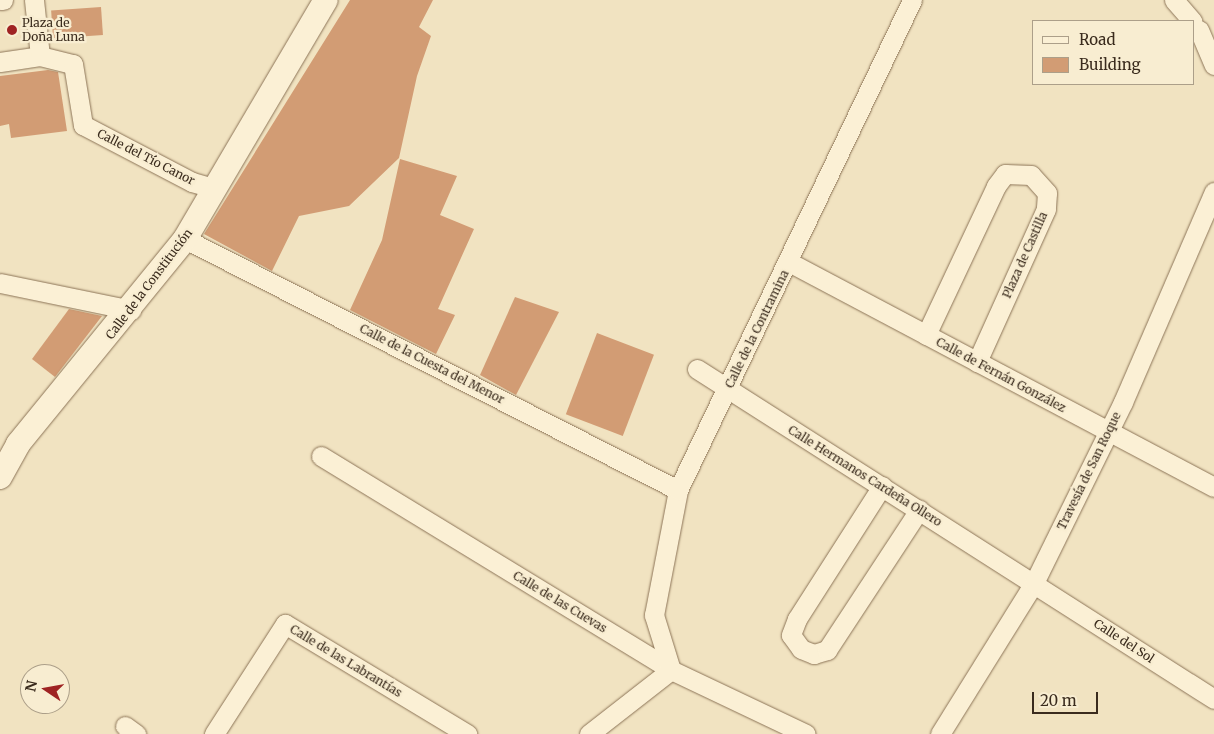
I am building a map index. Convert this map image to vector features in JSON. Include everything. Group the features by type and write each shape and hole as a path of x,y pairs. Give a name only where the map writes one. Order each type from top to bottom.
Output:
{"street":[{"path":"0,62 40,56 34,0"},
{"name":"Calle de la Constitución","path":"0,477 9,445 131,310 185,240 326,0"},
{"name":"Calle de la Contramina","path":"671,670 654,615 678,490 789,262 912,0"},
{"path":"1174,0 1191,20"},
{"path":"1195,25 1214,44"},
{"path":"1195,25 1214,65"},
{"name":"Calle del Tío Canor","path":"40,56 73,64 83,124 192,182 216,189"},
{"name":"Plaza de Castilla","path":"926,334 996,186 1005,174 1031,175 1047,194 1046,209 977,362"},
{"name":"Travesía de San Roque","path":"940,734 1034,583 1109,432 1214,193"},
{"name":"Calle de la Cuesta del Menor","path":"185,240 678,490"},
{"name":"Calle de Fernán González","path":"789,262 1214,487"},
{"path":"0,283 131,310"},
{"name":"Calle Hermanos Cardeña Ollero","path":"697,369 1034,583"},
{"name":"Calle de las Cuevas","path":"321,456 671,670 806,734"},
{"path":"882,486 797,619 791,635 801,648 814,654 827,650 919,510"},
{"name":"Calle del Sol","path":"1034,583 1214,699"},
{"name":"Calle de las Labrantías","path":"214,734 285,624 467,734"},
{"path":"589,734 671,670"}],"building":[{"path":"350,0 433,0 419,27 431,36 417,76 399,158 349,206 299,216 272,271 204,234"},
{"path":"101,7 103,35 53,38 51,10"},
{"path":"48,70 58,72 67,131 11,138 9,124 0,126 0,76"},
{"path":"400,159 457,176 440,215 474,229 438,309 455,315 436,354 350,310 382,240"},
{"path":"515,297 559,312 516,395 480,375"},
{"path":"69,309 102,316 55,377 32,359"},
{"path":"597,333 654,355 623,436 566,414"}],"place":[{"name":"Plaza de Doña Luna","path":"12,30"}]}
